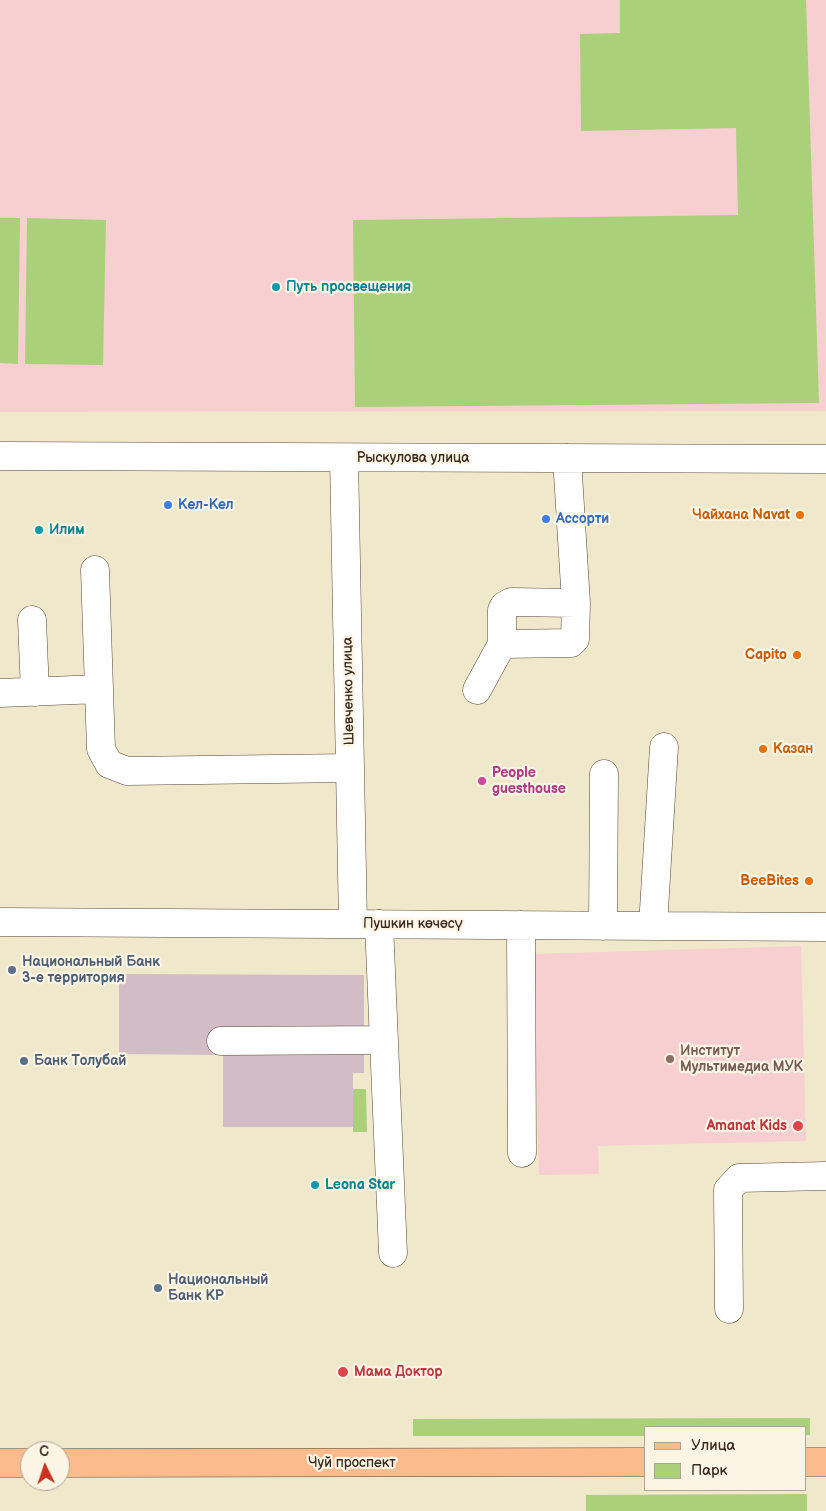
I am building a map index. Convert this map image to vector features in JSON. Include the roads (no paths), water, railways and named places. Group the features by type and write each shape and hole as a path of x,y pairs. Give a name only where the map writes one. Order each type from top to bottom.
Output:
{"main road":[{"name":"Чуй проспект","path":"70,1463 644,1462"},
{"path":"806,1462 826,1462"},
{"path":"0,1463 20,1463"}],"street":[{"name":"Рыскулова улица","path":"0,456 826,460"},
{"name":"Шевченко улица","path":"344,458 350,768 366,924 384,1040 392,1253"},
{"path":"502,644 571,643 575,639 576,604 567,458"},
{"path":"95,570 102,749 109,764 127,771 350,768"},
{"path":"477,690 502,644 502,610 504,606 511,602 576,604"},
{"path":"32,620 35,692"},
{"path":"0,693 99,689"},
{"path":"653,926 664,747"},
{"path":"602,926 604,774"},
{"name":"Пушкин көчөсү","path":"0,922 826,927"},
{"path":"521,925 522,1153"},
{"path":"221,1041 384,1040"},
{"path":"729,1309 728,1190 740,1178 826,1176"}],"place":[{"name":"Путь просвещения","path":"276,287"},
{"name":"Кел-Кел","path":"168,505"},
{"name":"Чайхана Navat","path":"800,515"},
{"name":"Ассорти","path":"546,519"},
{"name":"Илим","path":"39,530"},
{"name":"Capito","path":"797,655"},
{"name":"Казан","path":"763,749"},
{"name":"People guesthouse","path":"482,781"},
{"name":"BeeBites","path":"809,881"},
{"name":"Национальный Банк 3-е территория","path":"12,970"},
{"name":"Институт Мультимедиа МУК","path":"670,1059"},
{"name":"Банк Толубай","path":"24,1061"},
{"name":"Amanat Kids","path":"798,1126"},
{"name":"Leona Star","path":"315,1185"},
{"name":"Национальный Банк КР","path":"158,1288"},
{"name":"Мама Доктор","path":"343,1372"}]}
